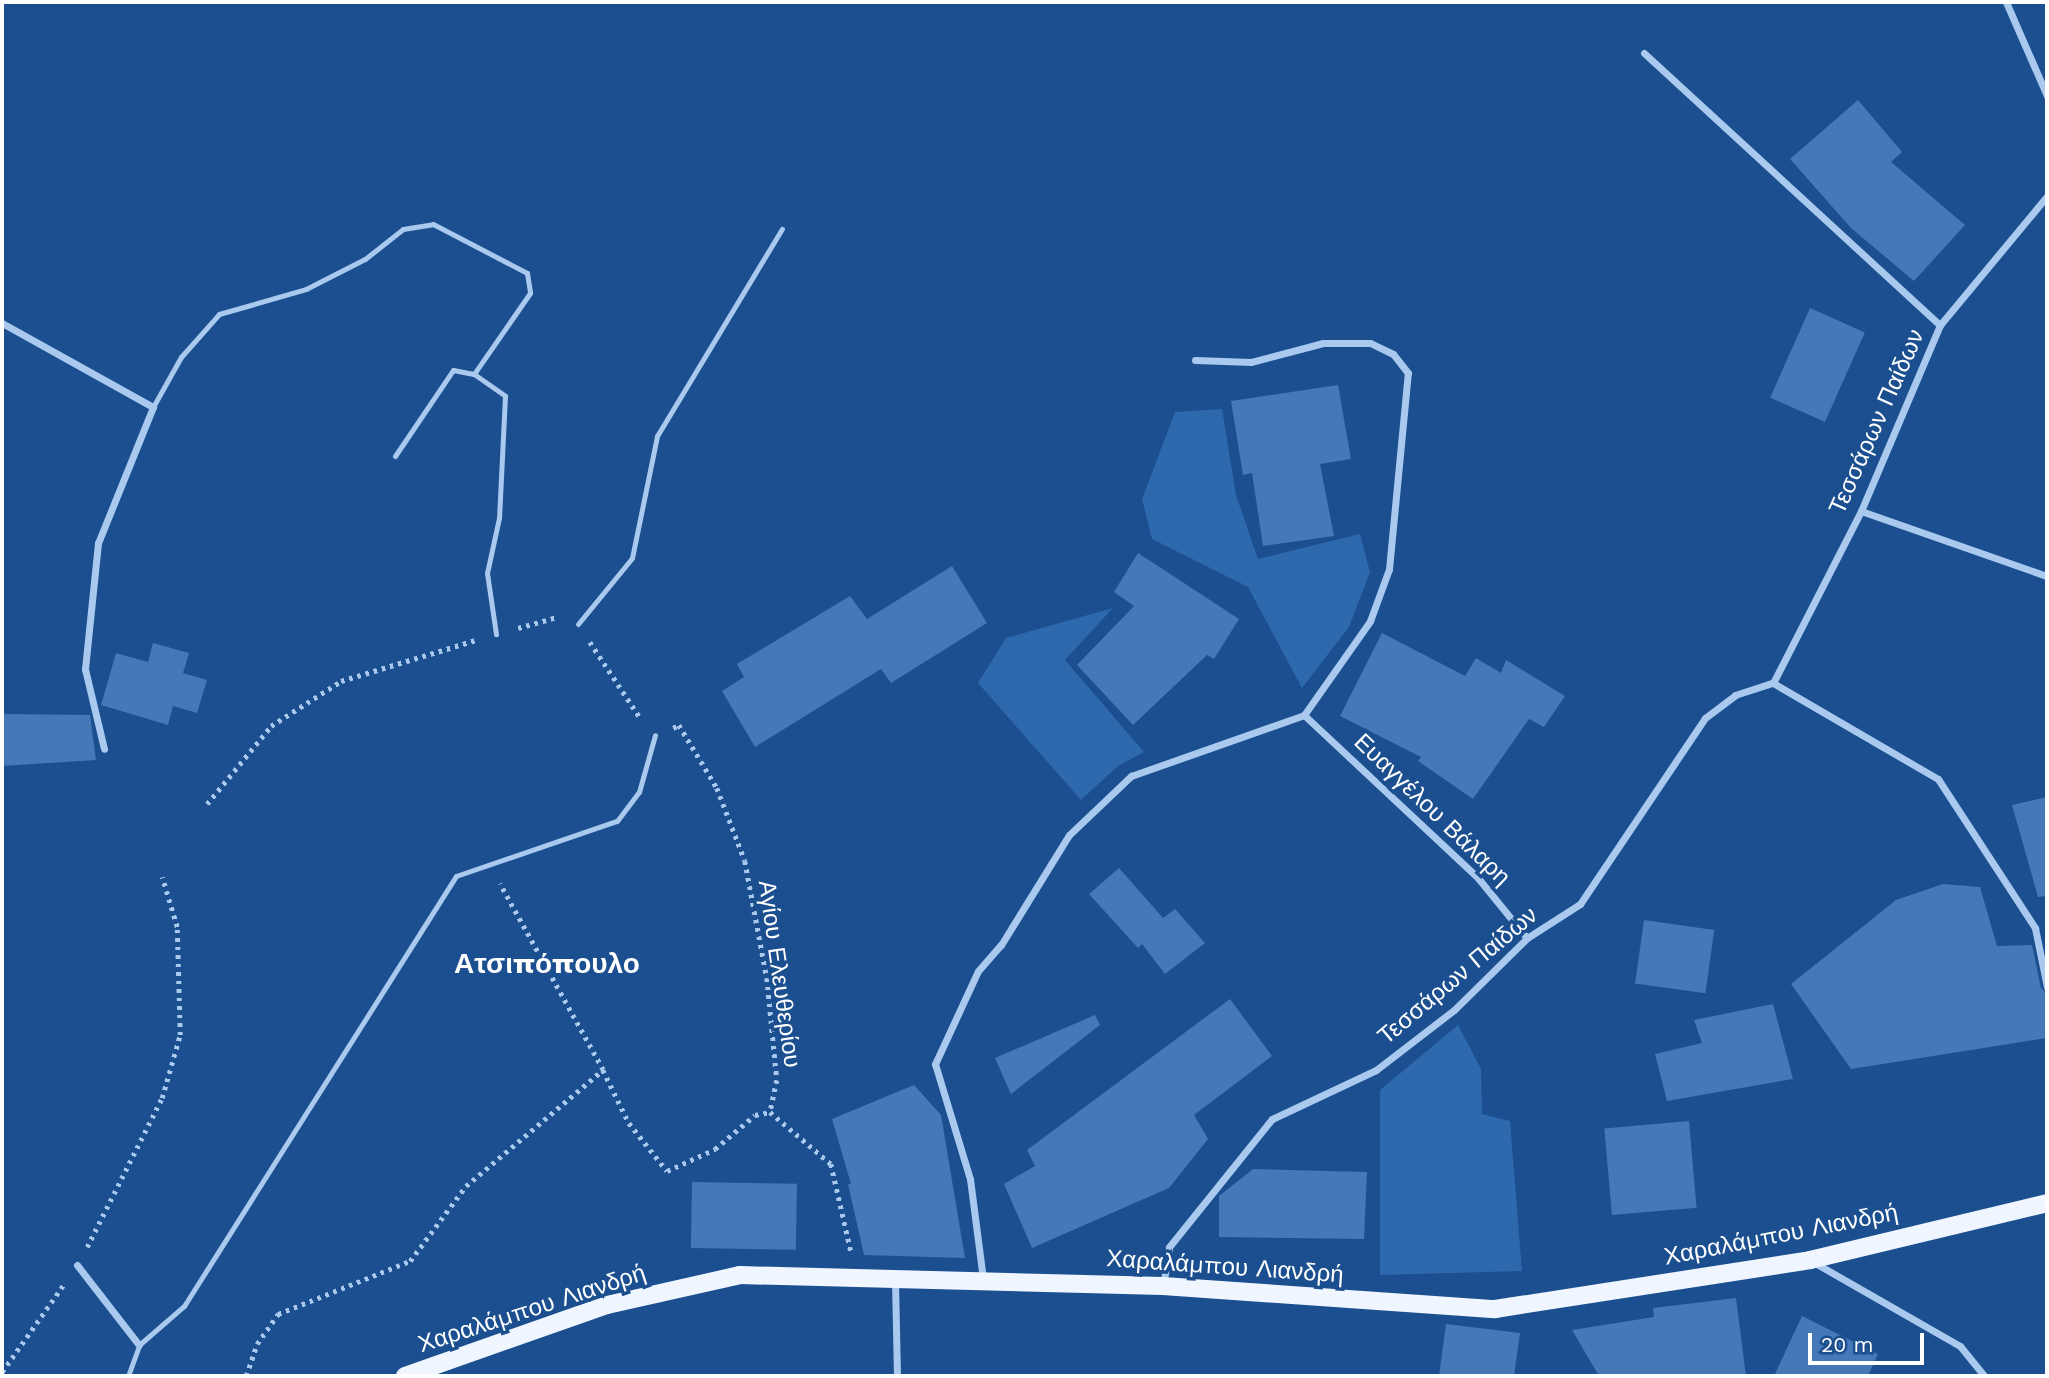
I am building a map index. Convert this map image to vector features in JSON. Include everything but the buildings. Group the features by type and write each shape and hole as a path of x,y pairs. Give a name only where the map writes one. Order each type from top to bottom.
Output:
{"main road":[{"name":"Χαραλάμπου Λιανδρή","path":"405,1376 607,1305 740,1275 895,1281 983,1279 1163,1286 1495,1309 1810,1260 2047,1203"}],"street":[{"path":"2006,2 2047,96"},
{"path":"1644,53 1940,325"},
{"name":"Τεσσάρων Παίδων","path":"1163,1286 1169,1247 1272,1119 1376,1069 1454,1010 1527,938 1580,904 1705,718 1735,695 1773,683 1861,512 1940,325 2047,196"},
{"path":"2,323 153,407 99,543 85,669 104,749"},
{"path":"983,1279 970,1179 934,1063 978,971 1001,945 1069,835 1131,776 1304,715 1370,621 1389,569 1408,373 1393,354 1370,343 1323,343 1251,362 1195,360"},
{"path":"1861,512 2047,576"},
{"path":"1773,683 1938,779 2035,928 2047,987"},
{"name":"Ευαγγέλου Βάλαρη","path":"1304,715 1478,878 1527,938"},
{"path":"1810,1260 1960,1346 1984,1376"},
{"path":"77,1265 139,1345"},
{"path":"895,1281 897,1376"}],"lane":[{"path":"153,407 181,357 219,314 306,289 365,259 402,229 433,224 527,273 530,293 474,374"},
{"path":"579,624 632,558 656,436 782,229"},
{"path":"395,456 453,370 474,374 505,396 499,518 487,573 496,634"},
{"path":"128,1376 139,1345 184,1307 456,876 617,821 639,792 655,734"}],"path":[{"path":"207,804 271,726 341,681 558,616 579,624 633,710 655,734"},
{"name":"Αγίου Ελευθερίου","path":"655,734 679,725 717,788 745,861 771,1016 777,1080 770,1112"},
{"path":"489,865 603,1070 629,1123 667,1171 715,1149 755,1115 770,1112 831,1164 850,1235 853,1280"},
{"path":"2,1372 77,1265 162,1098 180,1035 177,927 162,877"},
{"path":"246,1376 257,1343 278,1314 410,1261 466,1186 603,1070"}],"shaded area":[{"path":"1222,409 1236,495 1258,559 1360,534 1370,572 1349,627 1302,688 1248,587 1152,539 1142,499 1175,412"},
{"path":"1113,608 1065,660 1144,752 1118,766 1081,800 978,683 1006,638"},
{"path":"1458,1025 1481,1069 1482,1114 1510,1121 1522,1271 1380,1275 1380,1090"}],"district":[{"name":"Ατσιπόπουλο","path":"547,964"}]}
